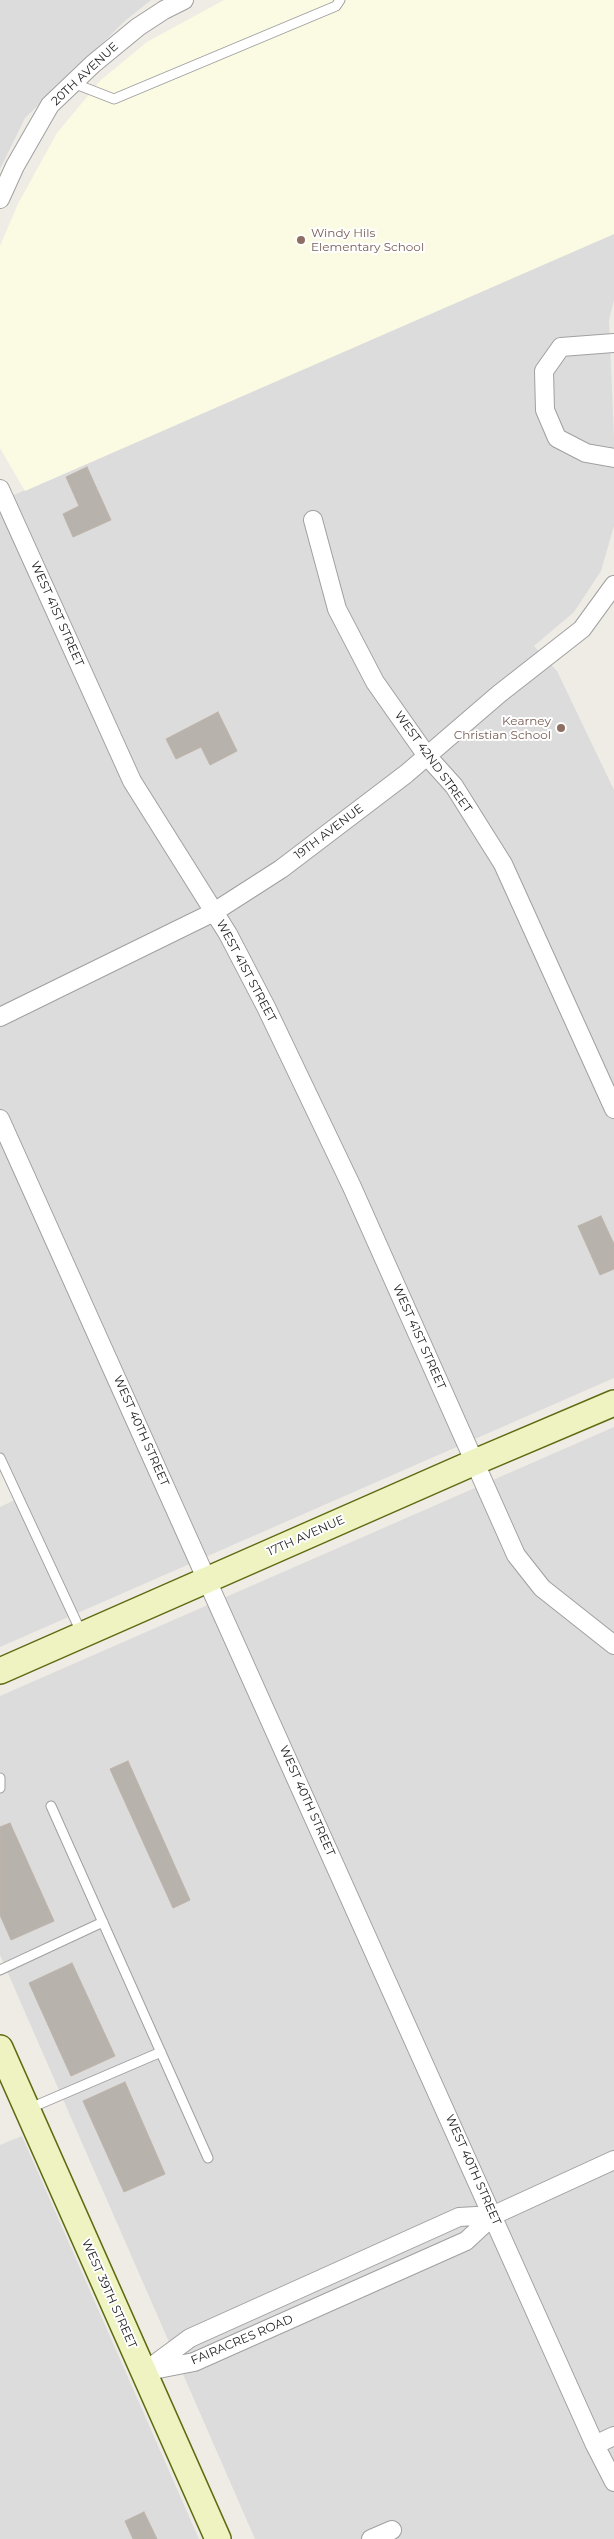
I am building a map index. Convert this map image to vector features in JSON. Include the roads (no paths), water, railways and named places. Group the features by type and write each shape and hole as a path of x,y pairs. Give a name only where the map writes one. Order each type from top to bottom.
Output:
{"main road":[{"name":"17TH AVENUE","path":"0,1671 475,1462 614,1403"},
{"name":"WEST 39TH STREET","path":"0,2048 6,2078 27,2110 218,2539"}],"street":[{"name":"20TH AVENUE","path":"0,199 15,166 50,105 138,27 184,0"},
{"path":"614,343 561,347 544,371 544,410 557,438 586,453 614,458"},
{"name":"WEST 41ST STREET","path":"0,490 132,781 214,912 266,1007 352,1186 516,1555 542,1588 614,1645"},
{"name":"WEST 42ND STREET","path":"314,520 337,609 375,682 426,756 454,786 503,864 614,1109"},
{"name":"19TH AVENUE","path":"0,1017 214,912 281,869 426,756 499,694 582,628 614,585"},
{"name":"WEST 40TH STREET","path":"0,1119 494,2215 595,2445 614,2482"},
{"name":"FAIRACRES ROAD","path":"144,2372 194,2362 466,2241 494,2215 614,2160"},
{"name":"FAIRACRES ROAD","path":"144,2372 190,2338 459,2217 494,2215"},
{"path":"595,2445 614,2436"},
{"path":"371,2539 392,2530"}],"lane":[{"path":"74,83 114,99 336,6 340,0"},
{"path":"0,1458 82,1634"},
{"path":"0,1778 0,1788"},
{"path":"51,1806 208,2158"},
{"path":"0,1970 103,1922"},
{"path":"27,2110 161,2052"}],"place":[{"name":"Windy Hils Elementary School","path":"301,240"},
{"name":"Kearney Christian School","path":"561,728"}]}
